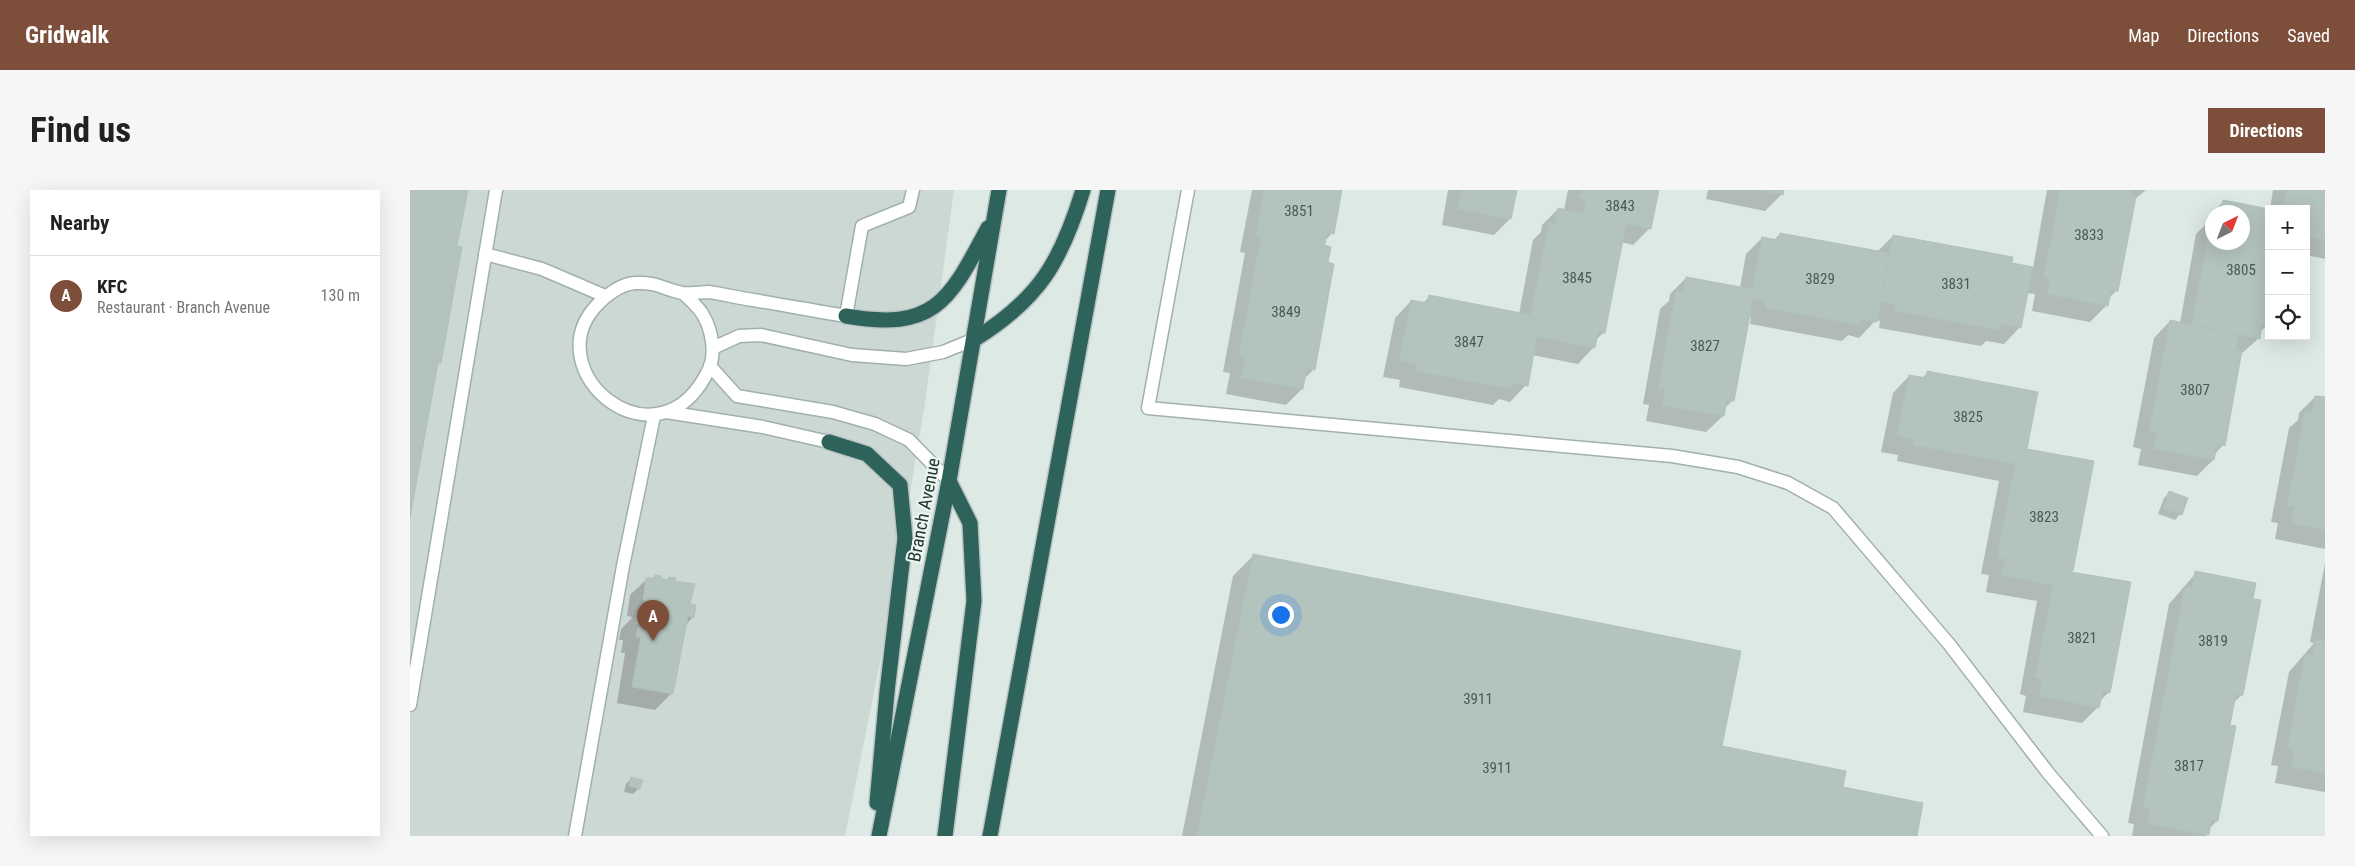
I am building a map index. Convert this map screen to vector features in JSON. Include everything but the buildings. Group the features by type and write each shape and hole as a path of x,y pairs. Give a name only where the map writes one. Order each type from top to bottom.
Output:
{"highway":[{"name":"Branch Avenue","path":"879,836 949,481 975,339 999,190"},
{"path":"975,339 1005,320 1035,291 1051,268 1064,243 1083,190"},
{"path":"990,836 1108,190"},
{"path":"846,316 868,320 904,320 931,310 958,284 994,218"},
{"path":"829,442 867,454 900,485 905,538 887,692 874,836"},
{"path":"945,836 974,601 970,523 949,481"}],"lane":[{"path":"410,705 496,190"},
{"path":"829,442 763,427 623,410 596,391 583,370 580,351 584,324 590,312 606,296 631,284 652,282 683,293 709,292 846,316 862,226 910,207 913,190"},
{"path":"1188,190 1148,408 1672,456 1738,468 1788,483 1833,508 1949,644 2049,774 2102,836"},
{"path":"485,254 542,270 606,296"},
{"path":"575,836 623,566 660,414 690,399 700,387 710,366 713,348 703,314 683,293"},
{"path":"713,348 740,336 761,335 852,355 906,359 943,352 975,339"},
{"path":"710,366 736,396 833,412 875,424 909,440 949,481"}],"shaded area":[{"path":"410,190 954,190 925,403 891,608 845,836 410,836"}],"place":[{"name":"KFC","path":"653,641"}]}
